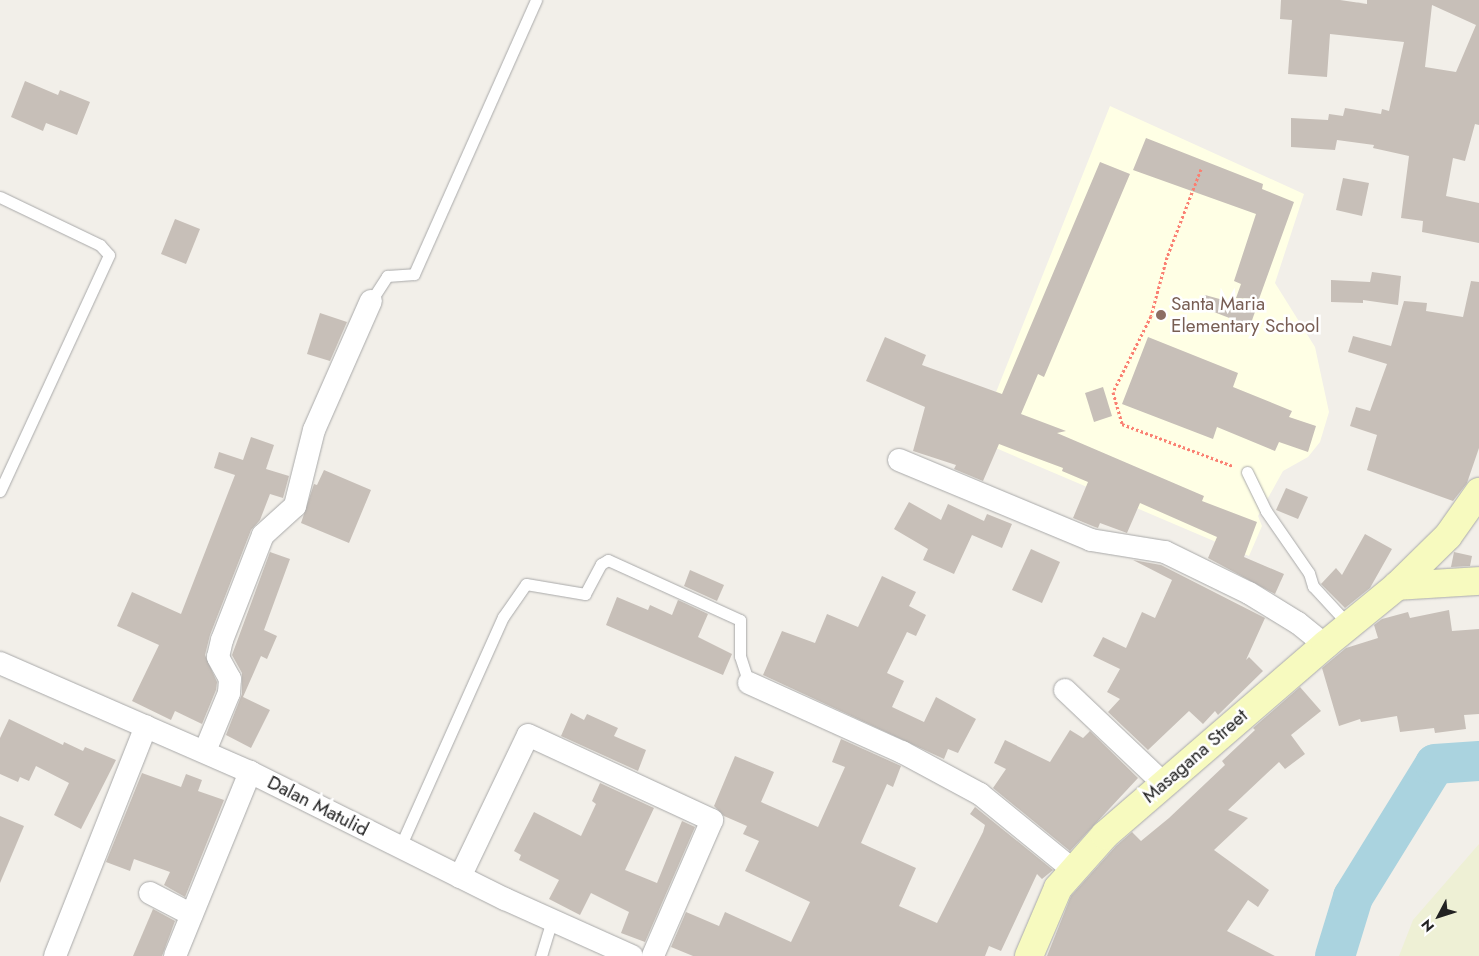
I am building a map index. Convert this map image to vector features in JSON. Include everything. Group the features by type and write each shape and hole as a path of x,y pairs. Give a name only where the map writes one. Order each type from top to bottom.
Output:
{"street":[{"path":"205,751 228,693 230,679 218,657 222,640 263,535 295,506 314,430 371,301"},
{"path":"899,460 1091,540 1166,552 1249,593 1298,623 1324,645"},
{"name":"Masagana Street","path":"1029,956 1050,904 1072,869 1105,835 1163,783 1324,645 1397,586 1448,536 1479,492"},
{"path":"1397,586 1479,581"},
{"name":"Dalan Matulid","path":"0,663 205,751 460,877 632,956"},
{"path":"749,683 902,752 980,794 1072,869"},
{"path":"1066,690 1163,783"},
{"path":"55,956 146,726"},
{"path":"460,877 528,736 712,820 653,956"},
{"path":"175,956 250,772"},
{"path":"150,893 192,915"}],"lane":[{"path":"371,301 387,276 414,274 536,0"},
{"path":"0,197 100,245 109,255 0,491"},
{"path":"1247,472 1266,510 1309,573 1313,586 1349,625"},
{"path":"400,847 503,617 526,584 585,594 601,564 608,560 740,620 740,656 749,683"},
{"path":"541,956 552,920"}],"path":[{"path":"1201,169 1167,257 1151,316 1113,392 1122,424 1247,472"}],"shaded area":[{"name":"Santa Maria Elementary School","path":"1110,106 1304,194 1275,283 1315,347 1329,412 1320,442 1308,457 1283,471 1258,516 1262,526 1249,556 977,440"},
{"path":"1479,844 1479,956 1399,956 1413,920"}],"building":[{"path":"1281,0 1340,0 1367,4 1367,0 1479,0 1479,125 1475,124 1465,161 1453,158 1446,196 1479,203 1479,243 1422,232 1423,221 1401,218 1409,156 1373,148 1374,145 1337,140 1335,150 1291,147 1291,118 1328,120 1329,114 1343,116 1345,108 1381,114 1382,109 1389,111 1404,42 1330,34 1327,77 1288,74 1292,20 1280,19","holes":["1432,5 1476,25 1456,72 1425,67"]},
{"path":"25,81 58,95 60,90 90,102 77,135 46,123 43,131 11,117"},
{"path":"1146,138 1263,184 1262,189 1294,202 1259,299 1236,298 1241,284 1234,281 1256,214 1133,170"},
{"path":"1100,162 1130,174 1044,377 1038,374 1021,414 1066,431 1057,433 1204,496 1202,501 1257,522 1244,557 1284,574 1275,594 1208,558 1217,537 1140,503 1127,533 1100,523 1098,528 1073,518 1088,482 1062,471 1063,468 999,444 983,481 954,469 956,465 913,451 925,407 866,381 885,337 926,355 922,365 1002,394"},
{"path":"1343,178 1369,183 1362,216 1336,210"},
{"path":"175,219 200,229 186,264 161,254"},
{"path":"1372,272 1401,276 1398,305 1363,300 1363,303 1331,302 1331,280 1370,282"},
{"path":"1471,281 1479,282 1479,448 1467,483 1453,501 1367,470 1377,435 1350,426 1356,407 1370,411 1387,364 1348,352 1353,336 1391,346 1404,301 1427,303 1426,311 1463,317"},
{"path":"1205,295 1256,309 1250,326 1201,307"},
{"path":"320,313 347,322 330,361 307,354"},
{"path":"1148,337 1238,373 1233,387 1292,411 1289,417 1316,426 1308,452 1279,442 1275,451 1217,427 1213,439 1122,404"},
{"path":"1103,387 1112,416 1094,422 1085,393"},
{"path":"251,437 274,445 266,469 289,476 283,498 270,494 260,520 251,530 210,635 205,655 217,682 216,690 202,724 175,711 171,720 132,701 159,645 117,626 132,592 181,614 235,475 214,468 219,452 243,460"},
{"path":"324,470 371,490 349,543 301,523 314,484 317,485"},
{"path":"1286,488 1308,497 1298,519 1276,510"},
{"path":"909,502 941,520 948,504 984,521 987,514 1012,524 1002,548 972,535 954,574 923,560 928,549 894,529"},
{"path":"1365,534 1392,549 1370,588 1345,608 1321,584 1336,568 1342,575"},
{"path":"1031,549 1060,562 1042,603 1012,590"},
{"path":"270,552 290,559 264,630 277,636 267,659 261,656 243,697 270,710 251,748 226,735 242,694 242,673 232,655"},
{"path":"1454,552 1472,556 1470,566 1451,567"},
{"path":"1133,560 1161,565 1265,618 1246,660 1249,657 1263,671 1218,715 1215,711 1203,724 1189,711 1148,750 1108,712 1120,699 1107,692 1120,669 1093,656 1103,637 1126,648 1142,612 1155,618 1172,580"},
{"path":"690,570 724,585 717,601 684,586"},
{"path":"882,576 916,592 909,606 926,615 916,636 907,632 887,673 904,681 892,707 924,722 936,697 976,719 958,753 948,749 944,759 763,675 782,631 815,643 827,614 858,627"},
{"path":"617,597 648,610 650,605 672,615 678,600 708,614 698,637 732,654 723,675 606,625"},
{"path":"1449,610 1452,631 1479,629 1479,714 1464,715 1466,729 1435,733 1434,728 1400,732 1397,716 1361,722 1360,719 1339,726 1322,668 1346,648 1378,638 1374,625 1382,619 1408,612 1410,618"},
{"path":"1300,687 1321,711 1291,735 1305,754 1285,769 1279,762 1228,810 1248,818 1214,850 1269,890 1258,907 1248,900 1227,931 1275,956 1047,956 1071,896 1116,846 1132,832 1141,841 1169,818 1225,765 1222,761 1255,730 1253,728"},
{"path":"571,713 584,720 587,714 618,728 614,736 646,750 638,771 561,736"},
{"path":"9,719 63,745 64,742 83,751 85,747 116,760 81,829 54,815 69,783 36,766 29,781 20,777 18,782 0,774 0,738"},
{"path":"1070,730 1083,738 1090,731 1138,778 1070,851 993,788 1006,769 994,763 1005,740 1050,762"},
{"path":"841,739 901,766 893,787 887,784 861,843 916,868 899,906 937,923 983,832 985,825 970,814 975,807 1053,870 1042,879 1037,874 1001,951 989,946 985,956 693,956 671,947 686,912 719,926 725,912 791,942 810,902 745,871 759,841 743,834 747,826 724,816 714,806 735,756 774,772 761,802 818,827 845,767 832,762"},
{"path":"142,773 181,787 186,774 202,780 198,791 224,800 185,897 164,885 170,872 134,859 130,871 106,862"},
{"path":"600,783 654,808 625,870 657,883 682,821 695,827 645,942 621,933 629,912 591,893 580,915 549,899 559,880 519,860 521,855 514,851 534,812 581,836 596,804 592,801"},
{"path":"0,816 24,826 0,883"},
{"path":"153,909 175,921 162,956 133,956"}],"waterway":[{"path":"1335,956 1353,897 1435,764 1479,761"}],"place":[{"name":"Santa Maria Elementary School","path":"1161,315"}]}
